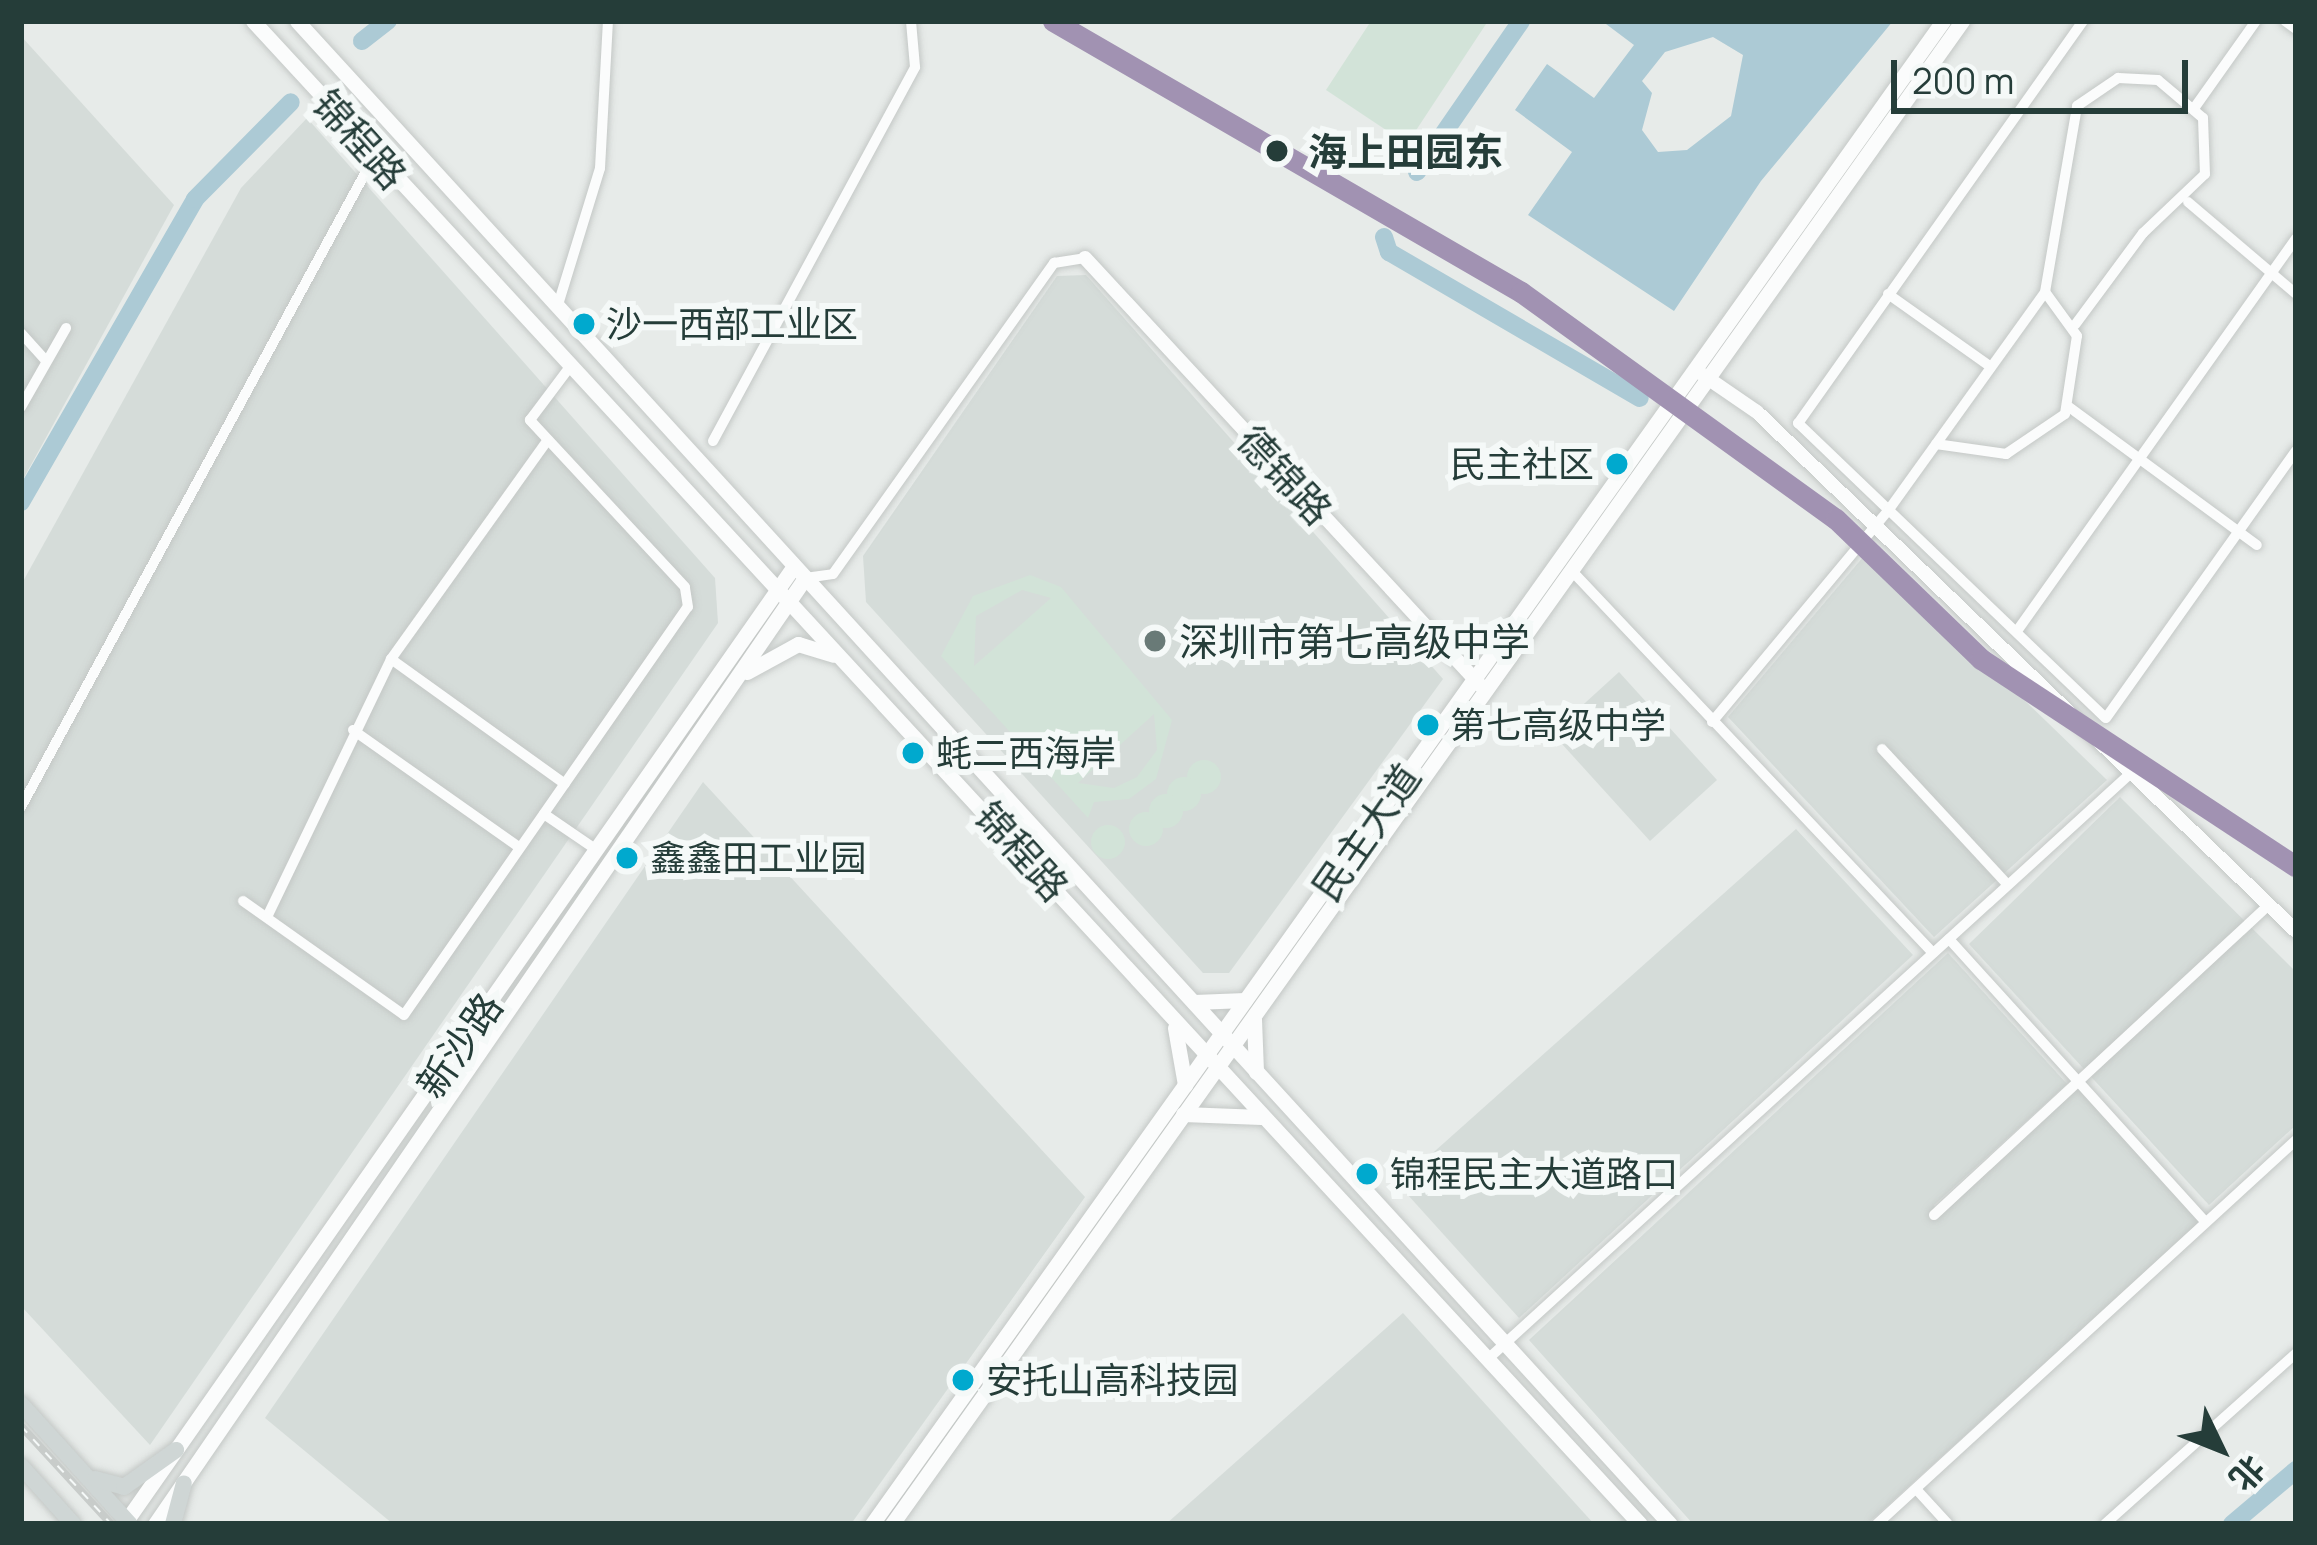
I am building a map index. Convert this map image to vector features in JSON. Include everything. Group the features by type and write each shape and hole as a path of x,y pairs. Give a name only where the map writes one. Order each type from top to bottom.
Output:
{"main road":[{"name":"锦程路","path":"253,21 1171,1019 1215,1058 1261,1117 1640,1524"},
{"name":"锦程路","path":"296,21 1194,1002 1258,1081 1670,1524"},
{"name":"民主大道","path":"1227,1039 1254,1016 1480,685 1570,570 1943,21"},
{"name":"民主大道","path":"883,1522 1183,1114 1248,999 1962,21"},
{"path":"746,633 757,602 747,561"},
{"name":"新沙路","path":"127,1523 776,589 799,572"},
{"name":"新沙路","path":"155,1524 789,602 799,572"},
{"path":"731,685 798,644 841,658"},
{"path":"1194,1002 1248,999"},
{"path":"1254,1016 1258,1081"},
{"path":"1171,1019 1186,1050 1185,1087"},
{"name":"民主大道","path":"883,1522 1185,1087 1215,1058"},
{"path":"1183,1114 1261,1117"},
{"path":"21,1404 127,1523"},
{"path":"79,1468 124,1487 176,1450"},
{"path":"21,1466 73,1524"},
{"path":"172,1524 184,1484"},
{"path":"44,1492 59,1524"}],"street":[{"path":"557,308 600,168 608,21"},
{"path":"713,441 915,67 911,21"},
{"path":"2083,21 1798,423 2105,718 2296,451"},
{"path":"2195,106 2256,21"},
{"path":"2285,21 2296,29"},
{"path":"1712,722 1891,508 1936,444 2045,292 2077,106 2137,76 2195,106 2209,157 2188,202 2143,233 2075,325 2069,406 2045,436 2006,454 1936,444"},
{"path":"21,807 375,155"},
{"path":"2188,202 2296,294"},
{"path":"2017,631 2296,238"},
{"path":"799,572 833,574 1054,263 1085,258"},
{"name":"德锦路","path":"1085,258 1480,685"},
{"path":"2045,292 2075,325"},
{"path":"1888,294 1991,367"},
{"path":"21,407 65,328"},
{"path":"21,333 46,361"},
{"path":"243,901 404,1015 688,608 685,587 530,420 569,368"},
{"path":"1701,374 1875,526 2296,932"},
{"path":"2069,406 2257,545"},
{"path":"267,917 391,659 548,440"},
{"path":"1570,570 1934,953"},
{"path":"391,659 565,784"},
{"path":"353,730 520,848"},
{"path":"1882,749 2008,885"},
{"path":"1489,1358 2132,772"},
{"path":"544,814 610,860"},
{"path":"1934,1215 2269,905"},
{"path":"1949,938 2206,1222"},
{"path":"1877,1524 2296,1140"},
{"path":"2105,1524 2296,1353"},
{"path":"1916,1489 1948,1524"}],"shaded area":[{"path":"21,36 174,205 21,483"},
{"path":"307,118 715,578 718,623 150,1445 21,1306 21,585 241,188"},
{"name":"深圳市第七高级中学","path":"1086,275 1443,679 1229,973 1203,973 866,602 863,556 1057,276"},
{"path":"1869,550 2107,780 1934,937 1728,717"},
{"path":"1619,672 1717,780 1650,841 1552,733"},
{"path":"703,782 1085,1197 851,1524 393,1524 265,1418"},
{"path":"2120,797 2296,972 2296,1125 2209,1205 1969,944"},
{"path":"1796,829 1913,955 1519,1318 1398,1184"},
{"path":"1948,953 2067,1084 1934,1205 1940,1214 2079,1088 2201,1222 1867,1524 1693,1524 1529,1340"},
{"path":"1403,1313 1594,1524 1166,1524"}],"green space":[{"path":"1371,21 1488,21 1407,144 1326,90"},
{"path":"1030,575 1061,587 1172,720 1156,779 1129,799 1094,802 1088,818 941,656 973,596","holes":["1022,590 1051,598 974,666 976,616","1154,714 1157,750 1137,777 1114,788 1078,783"]},
{"path":"1204,760 1216,765 1221,777 1216,789 1204,794 1192,789 1187,777 1192,765"},
{"path":"1184,777 1196,782 1201,794 1196,806 1184,811 1172,806 1167,794 1172,782"},
{"path":"1166,794 1178,799 1183,811 1178,823 1166,828 1154,823 1149,811 1154,799"},
{"path":"1146,812 1158,817 1163,829 1158,841 1146,846 1134,841 1129,829 1134,817"},
{"path":"1108,825 1120,830 1125,842 1120,854 1108,859 1096,854 1091,842 1096,830"}],"water":[{"path":"1602,21 1893,21 1761,181 1674,311 1528,215 1572,152 1515,110 1547,64 1594,98 1634,45","holes":["1713,37 1743,55 1731,116 1687,150 1658,152 1642,130 1652,93 1642,81 1665,52"]}],"waterway":[{"path":"362,41 388,21"},
{"path":"1417,172 1521,21"},
{"path":"21,502 195,199 291,102"},
{"path":"1384,237 1389,252 1640,398"},
{"path":"2232,1524 2296,1470"}],"railway":[{"path":"21,1426 111,1524"}],"transit line":[{"path":"1053,21 1521,292 1836,519 1981,659 2296,867"}],"place":[{"name":"海上田园东","path":"1277,151"},
{"name":"沙一西部工业区","path":"584,324"},
{"name":"民主社区","path":"1617,464"},
{"name":"深圳市第七高级中学","path":"1155,641"},
{"name":"第七高级中学","path":"1428,725"},
{"name":"蚝二西海岸","path":"913,753"},
{"name":"鑫鑫田工业园","path":"627,858"},
{"name":"锦程民主大道路口","path":"1367,1174"},
{"name":"安托山高科技园","path":"963,1380"}]}
